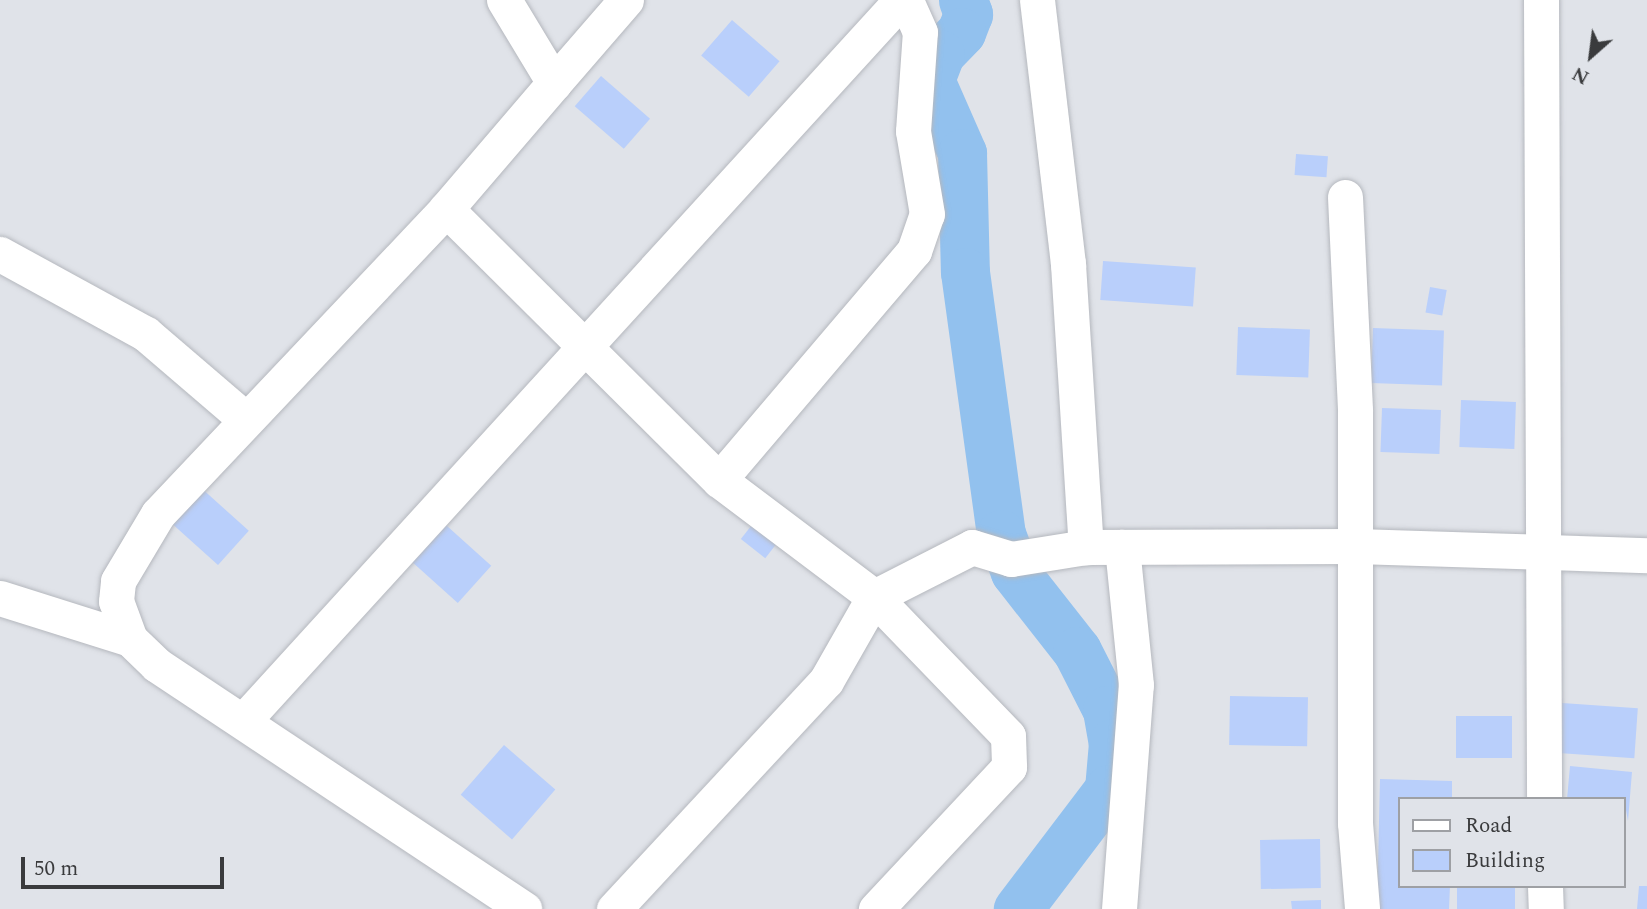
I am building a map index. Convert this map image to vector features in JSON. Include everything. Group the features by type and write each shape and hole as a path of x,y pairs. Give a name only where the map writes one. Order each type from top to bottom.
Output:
{"street":[{"path":"504,0 555,83"},
{"path":"524,909 245,719 157,665 130,639 116,601 118,581 158,514 244,418 446,209 626,0"},
{"path":"245,719 493,442 589,348 904,0 920,32 913,131 927,214 914,251 719,480"},
{"path":"1037,0 1068,264 1086,547"},
{"path":"1541,0 1544,797"},
{"path":"1345,197 1356,546 1355,823 1362,909"},
{"path":"446,209 719,480 874,597 1008,736 1009,767 876,909"},
{"path":"0,254 146,334 244,418"},
{"path":"614,909 826,681 874,597 972,547 1011,559 1086,547 1356,546 1544,554 1647,555"},
{"path":"1119,909 1136,685 1122,547"},
{"path":"0,598 130,639"},
{"path":"1545,888 1546,909"}],"building":[{"path":"732,20 780,61 749,97 701,55"},
{"path":"601,76 650,119 624,149 575,106"},
{"path":"1296,154 1328,156 1326,177 1295,175"},
{"path":"1103,261 1196,267 1193,306 1100,300"},
{"path":"1430,287 1447,290 1442,316 1425,313"},
{"path":"1238,327 1310,330 1308,377 1236,375"},
{"path":"1373,328 1444,330 1442,385 1371,383"},
{"path":"1461,400 1516,402 1514,449 1459,447"},
{"path":"1382,408 1441,410 1439,454 1380,452"},
{"path":"199,486 249,531 218,565 168,520"},
{"path":"437,517 491,566 458,603 404,554"},
{"path":"755,521 779,540 765,558 741,539"},
{"path":"1230,696 1308,697 1307,746 1229,745"},
{"path":"1562,703 1638,708 1634,758 1559,753"},
{"path":"1456,716 1512,716 1512,758 1456,758"},
{"path":"504,745 555,790 512,839 461,795"},
{"path":"1570,766 1632,772 1628,821 1626,797 1567,797"},
{"path":"1380,779 1452,781 1452,797 1398,797 1398,888 1450,888 1449,909 1377,909"},
{"path":"1320,839 1321,888 1261,889 1260,840"},
{"path":"1639,886 1647,886 1647,909 1637,909"},
{"path":"1457,888 1515,888 1515,909 1457,909"},
{"path":"1321,900 1321,909 1292,909 1291,901"}],"waterway":[{"path":"963,0 968,14 961,32 940,54 930,80 962,153 965,272 1001,534 1015,572 1077,651 1107,710 1113,743 1109,789 1018,909"}]}
